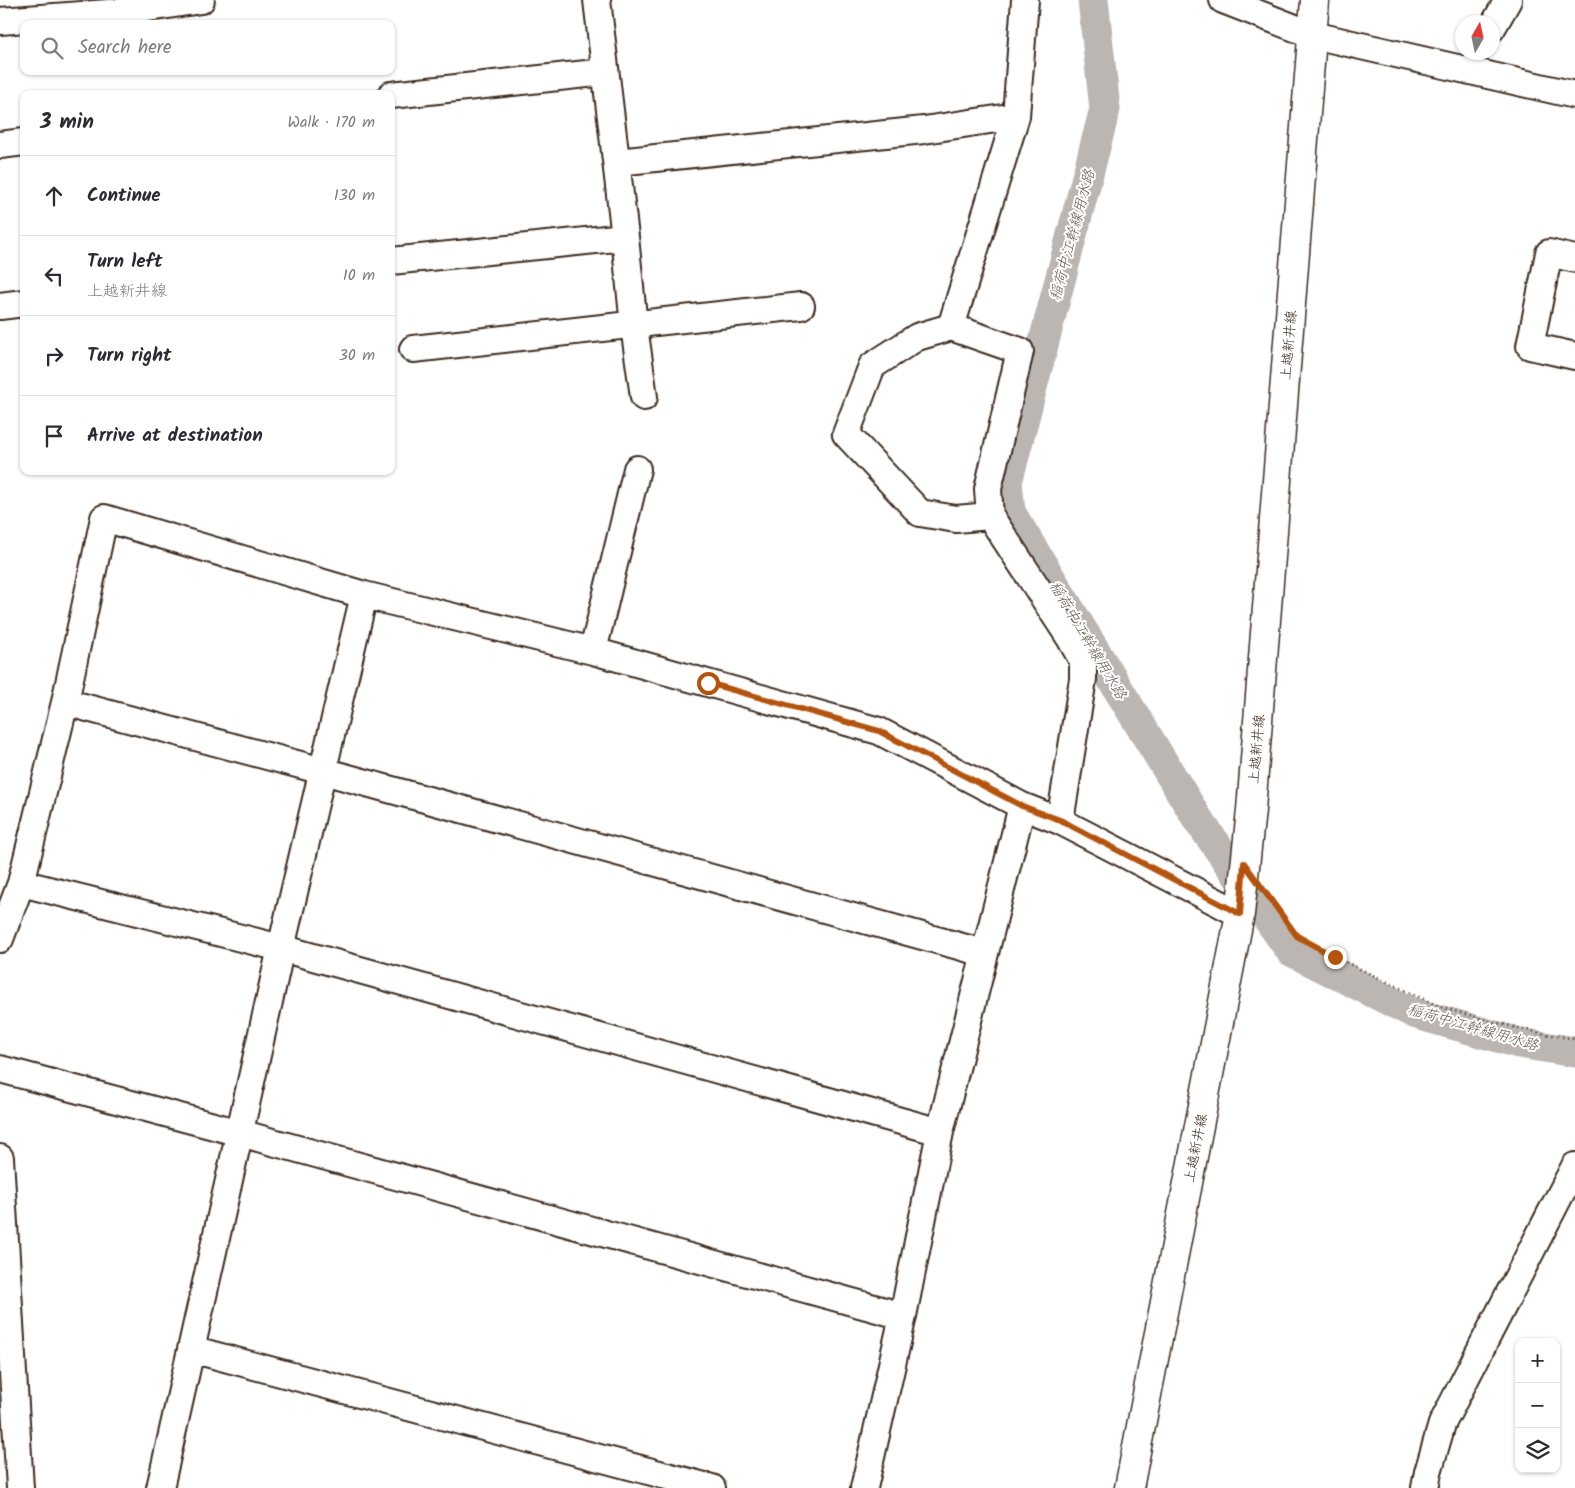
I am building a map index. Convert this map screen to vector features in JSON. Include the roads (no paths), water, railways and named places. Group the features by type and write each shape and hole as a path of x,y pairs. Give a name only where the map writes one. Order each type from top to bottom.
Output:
{"main road":[{"name":"上越新井線","path":"1129,1488 1240,914 1251,810 1313,35 1314,0"}],"street":[{"path":"0,21 122,12 201,0"},
{"path":"597,0 617,162 634,326 644,397"},
{"path":"951,327 1016,116 1025,0"},
{"path":"1223,0 1313,35 1474,62 1575,95"},
{"path":"1499,15 1508,0"},
{"path":"395,95 605,72"},
{"path":"617,162 924,130 1016,116"},
{"path":"0,145 20,142"},
{"path":"395,261 625,237"},
{"path":"1575,259 1548,253 1530,346 1575,356"},
{"path":"0,306 20,304"},
{"path":"413,349 801,306"},
{"path":"990,516 956,519 920,513 846,434 872,366 917,337 951,327 1020,350 988,489 990,516 1070,638 1082,660 1083,680 1060,820"},
{"path":"593,651 637,469"},
{"path":"0,939 21,883 65,702 104,518 364,596 593,651 879,731 1022,806 1060,820 1240,914"},
{"path":"160,1488 281,948 364,596"},
{"path":"65,702 984,953"},
{"path":"864,1488 903,1316 940,1132 1022,806"},
{"path":"21,883 281,948 940,1132"},
{"path":"0,1068 903,1316"},
{"path":"0,1158 20,1488"},
{"path":"1425,1488 1442,1424 1575,1166"},
{"path":"191,1349 712,1488"}],"waterway":[{"name":"稲荷中江幹線用水路","path":"1093,0 1105,109 1007,482 1010,512 1197,818 1291,951 1414,1013 1519,1043 1575,1052"}]}
